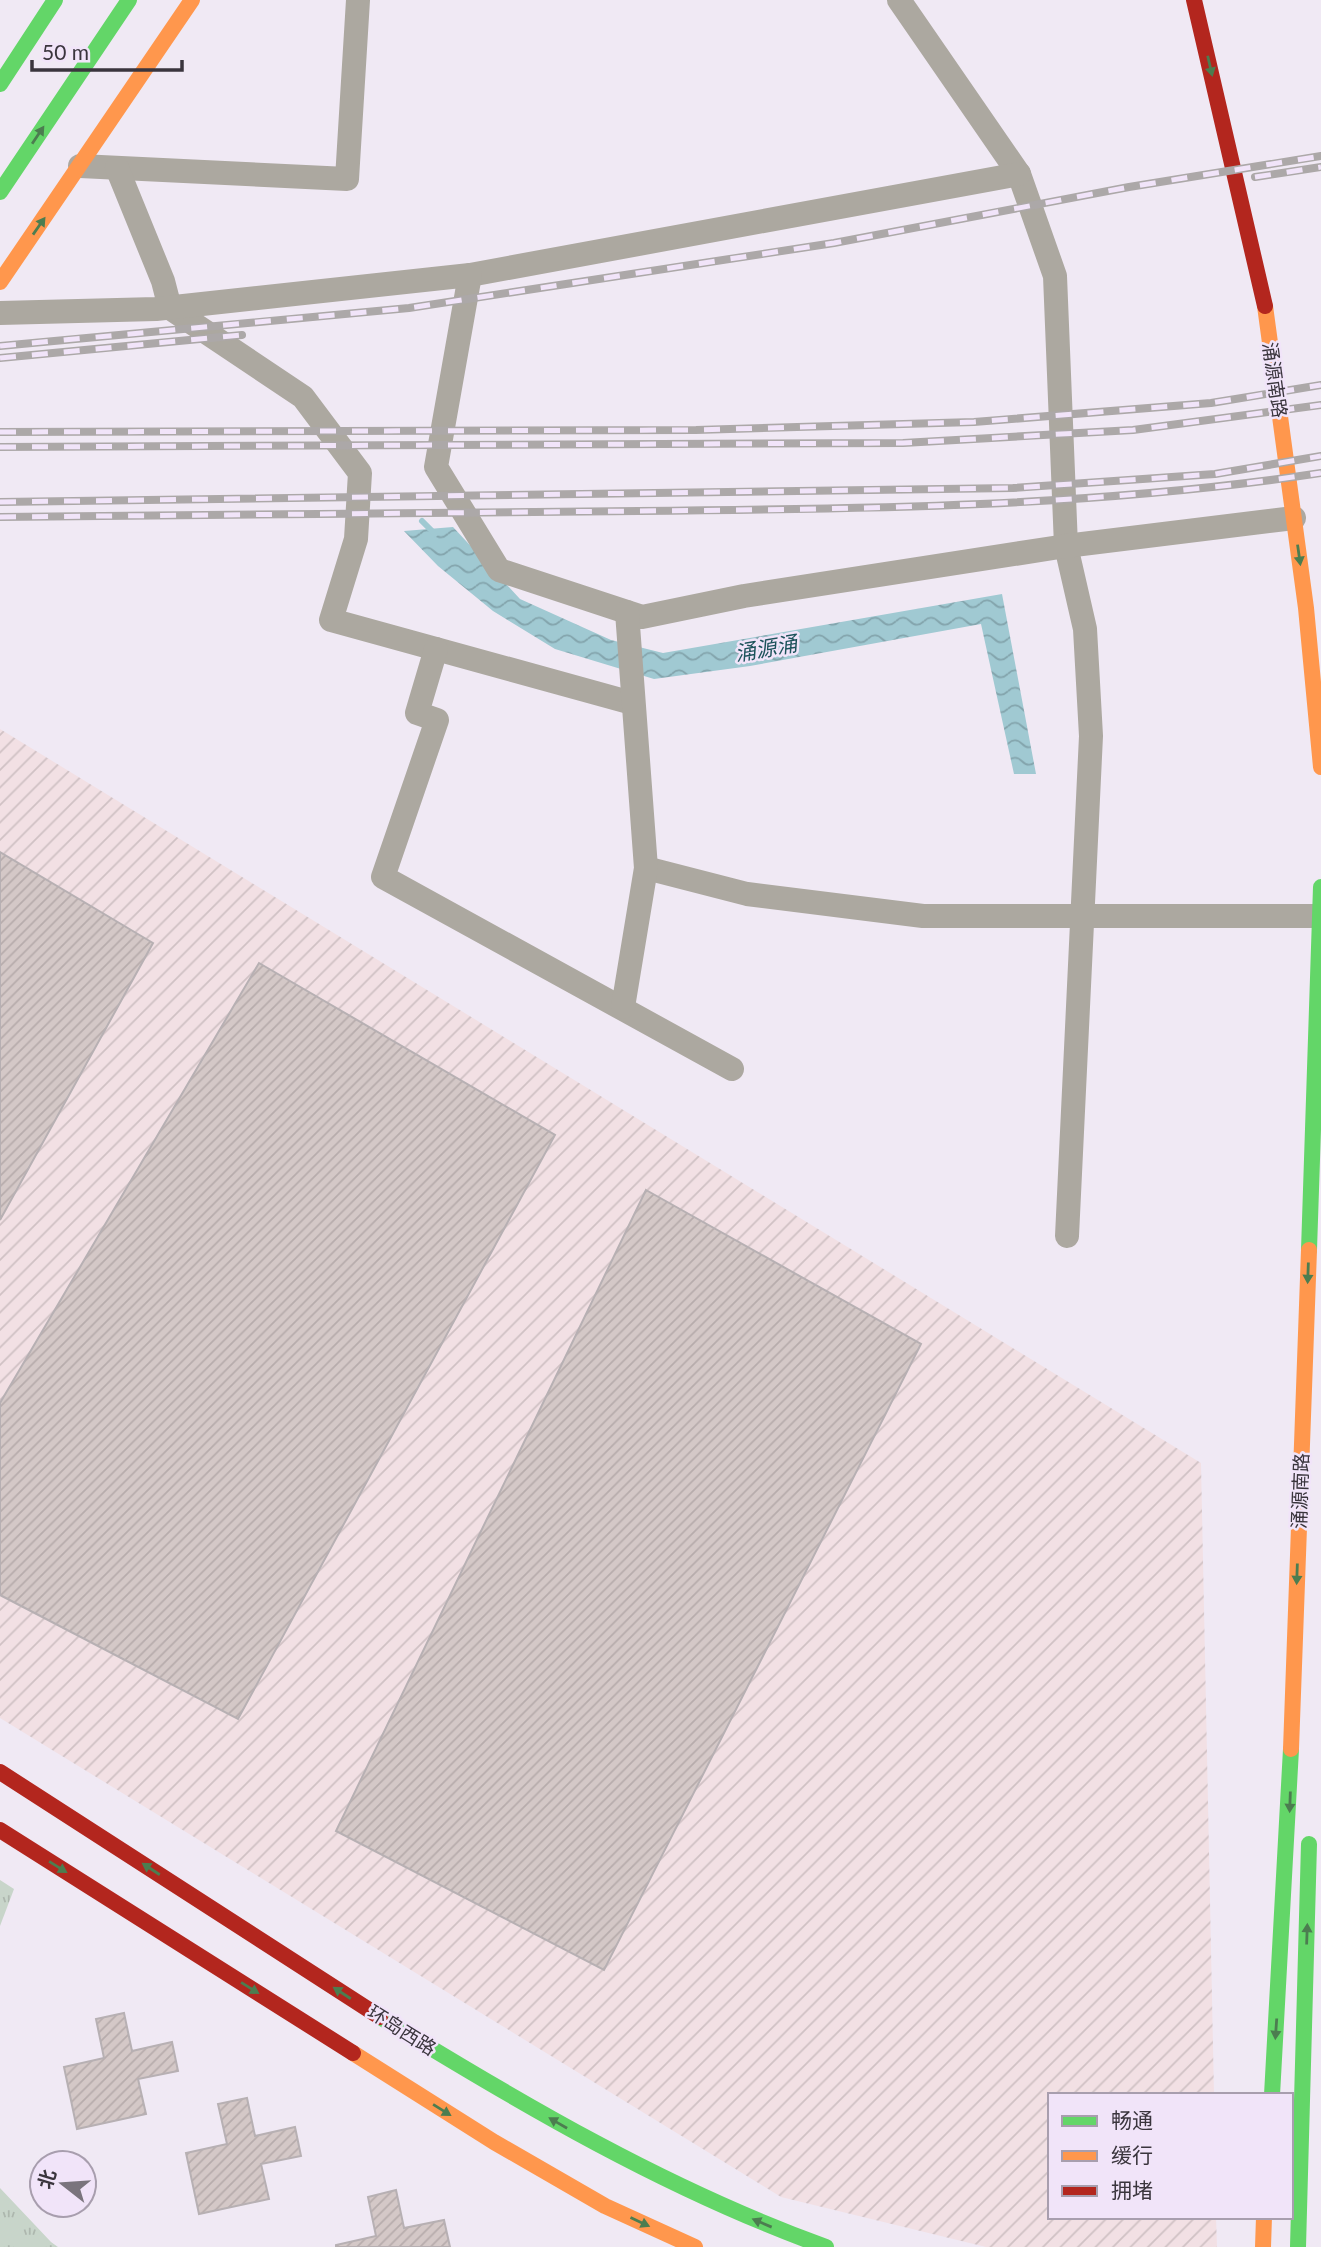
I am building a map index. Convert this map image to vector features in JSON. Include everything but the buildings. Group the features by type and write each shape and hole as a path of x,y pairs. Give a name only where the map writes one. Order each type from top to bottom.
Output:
{"main road":[{"path":"0,84 55,0"},
{"path":"0,192 129,0"},
{"path":"0,282 192,0"},
{"name":"涌源南路","path":"1194,0 1264,298 1306,608 1321,767"},
{"name":"涌源南路","path":"1209,0 1267,258 1321,611"},
{"path":"86,63 144,9"},
{"name":"涌源南路","path":"1272,2093 1289,1819 1321,887"},
{"name":"环岛西路","path":"0,1772 400,2030 566,2127 666,2180 826,2247"},
{"path":"1298,2247 1310,1828"},
{"path":"0,1830 505,2149 605,2206 695,2247"},
{"path":"1263,2247 1265,2219"}],"street":[{"path":"80,166 347,179 358,0"},
{"path":"899,0 1019,174 1055,276 1066,547 1085,629 1091,736 1067,1236"},
{"path":"117,168 163,281 170,307 303,397 360,473 356,539 331,620 436,649 631,692"},
{"path":"0,313 170,307 470,275 1019,174"},
{"path":"470,275 436,467 499,570 627,623 642,617 744,596 1066,547 1294,518"},
{"path":"624,1007 646,868 627,623"},
{"path":"436,649 417,713 437,720 383,877 624,1007 732,1069"},
{"path":"646,868 747,894 923,916 1320,916"}],"shaded area":[{"path":"0,729 1201,1463 1214,2093 1048,2093 1048,2219 1216,2219 1217,2247 986,2247 781,2197 0,1718"}],"green space":[{"path":"0,1880 14,1889 0,1926"},
{"path":"0,2188 58,2247 0,2247"}],"water":[{"path":"453,527 520,599 611,640 663,653 1002,594 1036,774 1014,774 981,624 750,666 654,679 555,649 493,611 438,566 404,531"}],"waterway":[{"name":"涌源涌","path":"422,521 435,534"}],"railway":[{"path":"0,346 409,308 834,243 1129,187 1321,156"},
{"path":"1255,177 1321,167"},
{"path":"0,358 242,335"},
{"path":"0,432 696,430 974,422 1211,403 1321,385"},
{"path":"0,447 903,443 1133,430 1321,405"},
{"path":"0,502 1013,488 1215,474 1321,456"},
{"path":"0,517 895,507 1151,493 1321,473"}],"traffic: fast":[{"path":"0,84 55,0"},
{"path":"0,192 129,0"},
{"path":"1309,1250 1321,887"},
{"path":"1272,2093 1291,1749"},
{"path":"1298,2247 1309,1844"},
{"path":"380,2017 597,2144 710,2199 826,2247"}],"traffic: slow":[{"path":"0,282 192,0"},
{"path":"1265,306 1306,608 1321,767"},
{"path":"1291,1749 1309,1250"},
{"path":"353,2053 494,2142 605,2206 695,2247"},
{"path":"1263,2247 1264,2219"}],"traffic: jam":[{"path":"1194,0 1265,306"},
{"path":"0,1772 380,2017"},
{"path":"0,1830 353,2053"}]}
